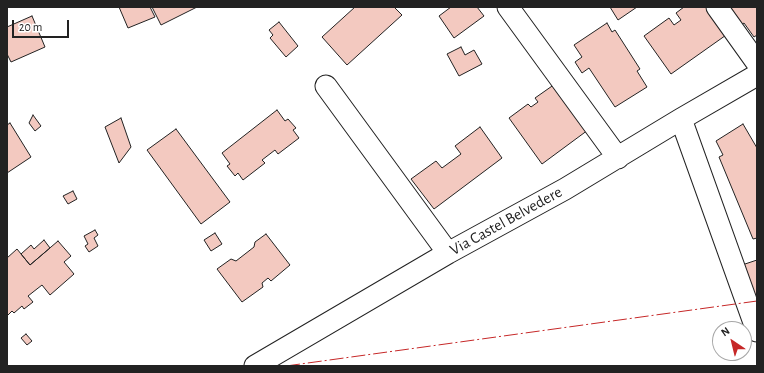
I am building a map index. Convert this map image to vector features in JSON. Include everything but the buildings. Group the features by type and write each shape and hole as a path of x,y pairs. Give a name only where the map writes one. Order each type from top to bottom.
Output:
{"street":[{"path":"508,7 618,158"},
{"path":"717,7 757,63"},
{"name":"Via Castel Belvedere","path":"255,366 448,253 565,189 757,75"},
{"path":"326,86 448,253"},
{"path":"681,119 757,330"}],"power":[{"path":"286,366 757,301"}]}
